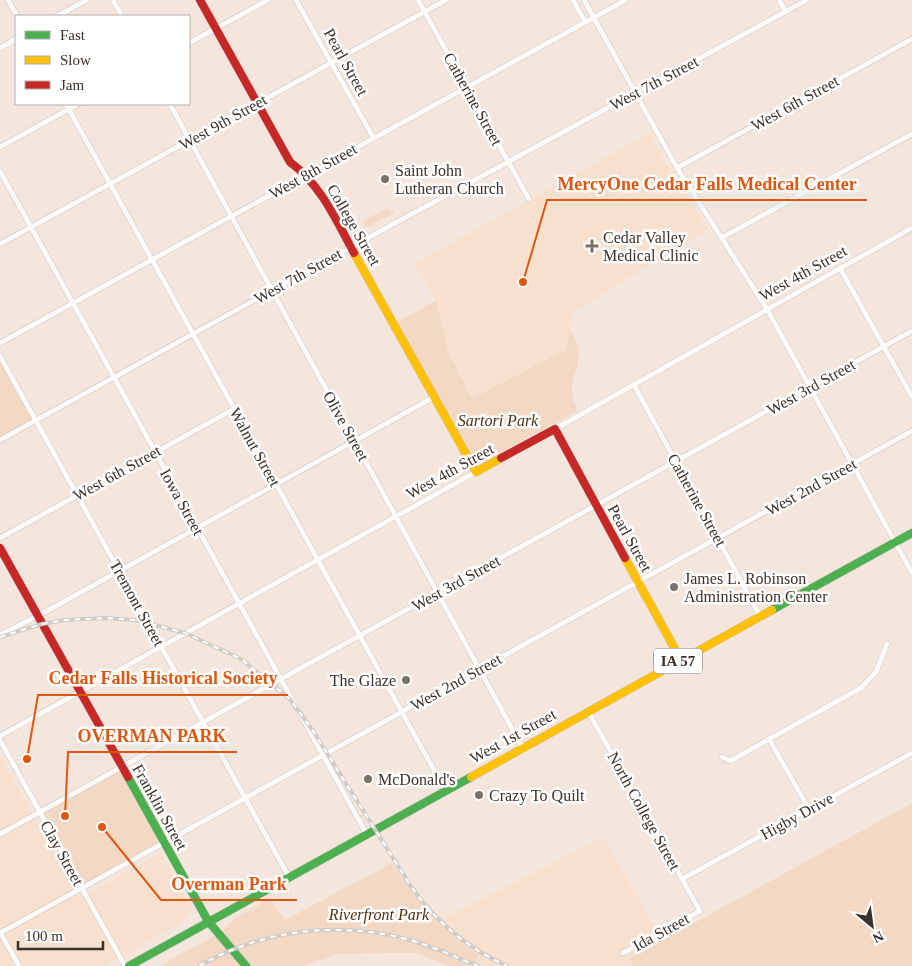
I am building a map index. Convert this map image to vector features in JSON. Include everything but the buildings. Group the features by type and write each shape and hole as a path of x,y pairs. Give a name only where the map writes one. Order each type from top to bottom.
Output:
{"street":[{"path":"8,0 16,15"},
{"path":"59,15 87,0"},
{"path":"113,0 121,15"},
{"name":"College Street","path":"200,0 290,162 306,174 319,190 476,472"},
{"path":"190,42 268,0"},
{"name":"Pearl Street","path":"296,0 372,137"},
{"name":"Catherine Street","path":"418,0 529,199"},
{"name":"West 9th Street","path":"0,244 446,0"},
{"path":"573,0 585,22"},
{"path":"584,0 677,168 766,309 912,574"},
{"name":"West 8th Street","path":"0,343 372,137 626,0"},
{"path":"779,0 786,12"},
{"name":"West 7th Street","path":"0,440 508,161 808,0"},
{"name":"West 6th Street","path":"677,168 912,39"},
{"path":"0,48 15,40"},
{"name":"Olive Street","path":"171,105 522,747"},
{"path":"0,147 67,106"},
{"name":"Walnut Street","path":"67,106 445,790"},
{"path":"721,238 912,134"},
{"name":"Iowa Street","path":"0,171 321,756 366,833"},
{"name":"West 4th Street","path":"0,736 555,429 912,228"},
{"path":"840,268 912,397"},
{"name":"West 3rd Street","path":"0,834 912,332"},
{"name":"Tremont Street","path":"0,356 289,877"},
{"name":"Catherine Street","path":"634,384 760,616"},
{"path":"0,636 434,397"},
{"name":"West 6th Street","path":"0,538 234,409"},
{"name":"Pearl Street","path":"555,429 681,660"},
{"name":"West 2nd Street","path":"0,933 912,431"},
{"name":"West 1st Street","path":"129,966 588,710 912,533"},
{"name":"Franklin Street","path":"0,548 208,921 246,966"},
{"path":"722,758 730,760 867,684 880,665 887,644"},
{"name":"North College Street","path":"588,710 700,911"},
{"path":"769,739 809,810"},
{"name":"Clay Street","path":"0,740 125,966"},
{"name":"Higby Drive","path":"682,879 912,753"},
{"name":"Ida Street","path":"623,953 700,911"},
{"path":"0,933 19,966"}],"shaded area":[{"path":"650,133 668,166 708,229 574,312 566,349 472,399 448,351 436,301 414,264"},
{"path":"0,755 79,898 161,853 192,910 180,924 104,966 0,966"},
{"path":"604,837 662,940 629,958 633,966 474,966 479,955 453,940 437,922"}],"green space":[{"path":"387,208 395,213 366,228 363,221"},
{"name":"Sartori Park","path":"436,301 448,351 472,399 566,349 570,330 579,355 572,391 577,411 476,466 397,322"},
{"path":"0,356 36,420 0,440"},
{"path":"122,767 164,843 82,888 40,812"},
{"path":"912,803 912,966 633,966 629,959"},
{"name":"Riverfront Park","path":"392,863 431,914 453,935 479,955 474,966 450,966 415,953 384,953 338,954 302,966 159,966 218,934 236,918 270,898 285,920"}],"railway":[{"path":"0,637 42,624 65,620 105,618 136,620 185,633 241,659 290,699 313,731 410,885 430,910 465,942 507,966"},
{"path":"199,966 224,953 251,943 278,936 333,930 389,935 417,942 478,966"}],"traffic: fast":[{"path":"772,610 912,533"},
{"path":"128,777 208,921 246,966"},
{"path":"129,966 471,777"}],"traffic: slow":[{"path":"354,253 476,472 501,458"},
{"path":"625,558 681,660"},
{"path":"471,777 772,610"}],"traffic: jam":[{"path":"200,0 290,162 311,181 319,192 354,253"},
{"path":"501,458 555,429 625,558"},
{"path":"0,548 128,777"}],"place":[{"name":"Saint John Lutheran Church","path":"385,179"},
{"name":"Cedar Valley Medical Clinic","path":"592,246"},
{"name":"MercyOne Cedar Falls Medical Center","path":"523,282"},
{"name":"James L. Robinson Administration Center","path":"674,587"},
{"name":"The Glaze","path":"406,680"},
{"name":"Cedar Falls Historical Society","path":"27,759"},
{"name":"McDonald's","path":"368,779"},
{"name":"Crazy To Quilt","path":"479,795"},
{"name":"OVERMAN PARK","path":"65,816"},
{"name":"Overman Park","path":"102,827"}]}
